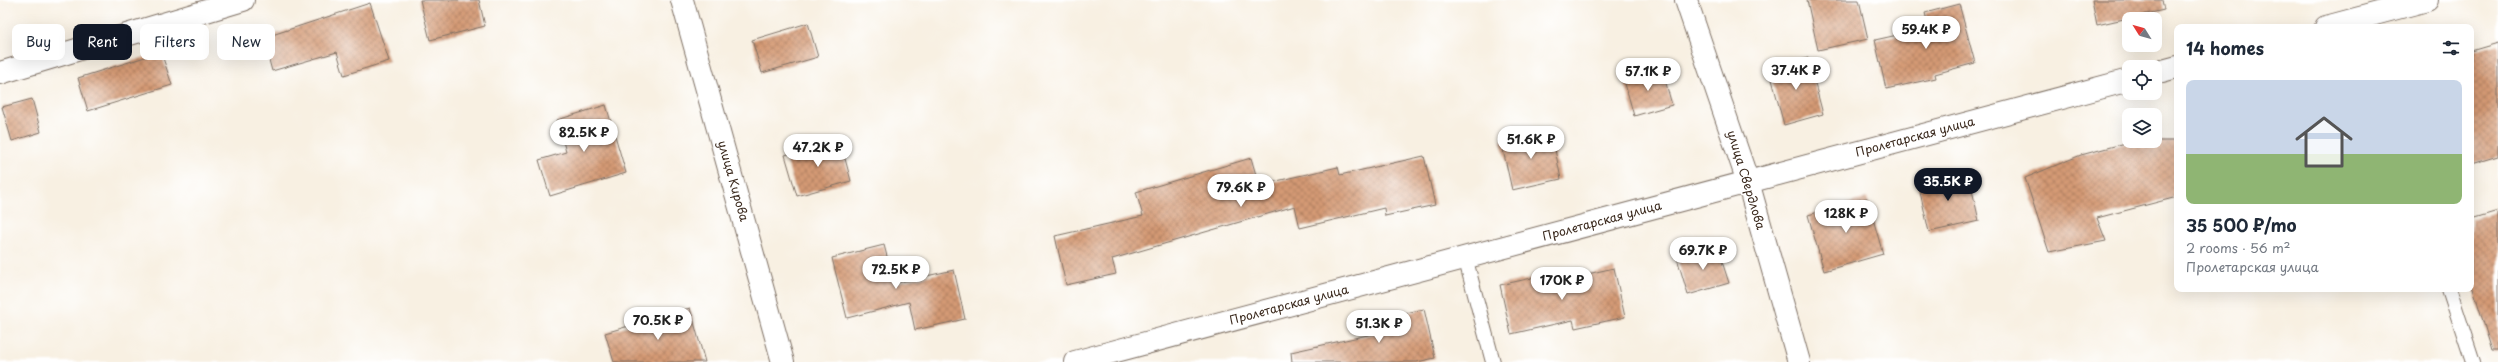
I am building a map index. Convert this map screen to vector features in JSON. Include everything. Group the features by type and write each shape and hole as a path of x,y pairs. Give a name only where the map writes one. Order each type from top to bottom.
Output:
{"street":[{"path":"0,73 243,0"},
{"name":"улица Кирова","path":"682,0 783,362"},
{"name":"улица Свердлова","path":"1686,0 1748,182 1800,362"},
{"path":"2361,23 2427,0"},
{"path":"2162,71 2174,68"},
{"name":"Пролетарская улица","path":"1075,362 2122,82"}],"lane":[{"path":"1465,258 1493,362"},
{"path":"2450,292 2473,362"}],"building":[{"path":"420,0 479,0 485,26 430,40"},
{"path":"1807,0 1859,0 1868,39 1818,50"},
{"path":"2092,0 2162,0 2164,10 2155,12 2122,12 2122,19 2097,25"},
{"path":"370,3 389,61 344,75 337,52 272,71 269,60 275,60 275,34"},
{"path":"1959,4 1975,63 1935,74 1936,78 1886,89 1875,40 1929,28 1925,13"},
{"path":"808,23 818,57 762,73 752,40"},
{"path":"2498,43 2498,156 2474,163 2474,50"},
{"path":"1808,58 1823,114 1784,125 1769,68"},
{"path":"140,59 140,60 164,60 172,85 88,111 78,78"},
{"path":"1662,69 1672,105 1634,116 1624,80"},
{"path":"32,99 41,132 12,141 2,107"},
{"path":"606,105 626,173 550,196 539,160 566,152 557,120"},
{"path":"1551,130 1561,179 1512,190 1501,141"},
{"path":"840,140 851,181 797,196 785,155"},
{"path":"2162,141 2174,141 2174,198 2097,218 2106,241 2049,252 2025,178 2081,155 2122,144 2122,148 2162,148"},
{"path":"1424,156 1435,205 1385,216 1384,208 1300,228 1295,206 1112,259 1116,274 1066,285 1055,236 1143,216 1136,192 1251,158 1259,185 1338,167 1340,175"},
{"path":"1968,172 1979,221 1929,232 1918,183"},
{"path":"1867,198 1883,254 1824,271 1808,215"},
{"path":"2498,211 2498,351 2492,351 2474,291 2474,218"},
{"path":"884,245 894,283 954,270 965,319 915,330 909,302 847,318 832,258"},
{"path":"1717,246 1729,283 1688,295 1677,258"},
{"path":"1614,268 1625,317 1575,328 1573,320 1511,334 1500,285 1550,274 1552,282"},
{"path":"690,308 705,362 614,362 605,333"},
{"path":"1424,309 1435,358 1417,362 1292,362 1291,352 1377,333 1374,320"}]}
